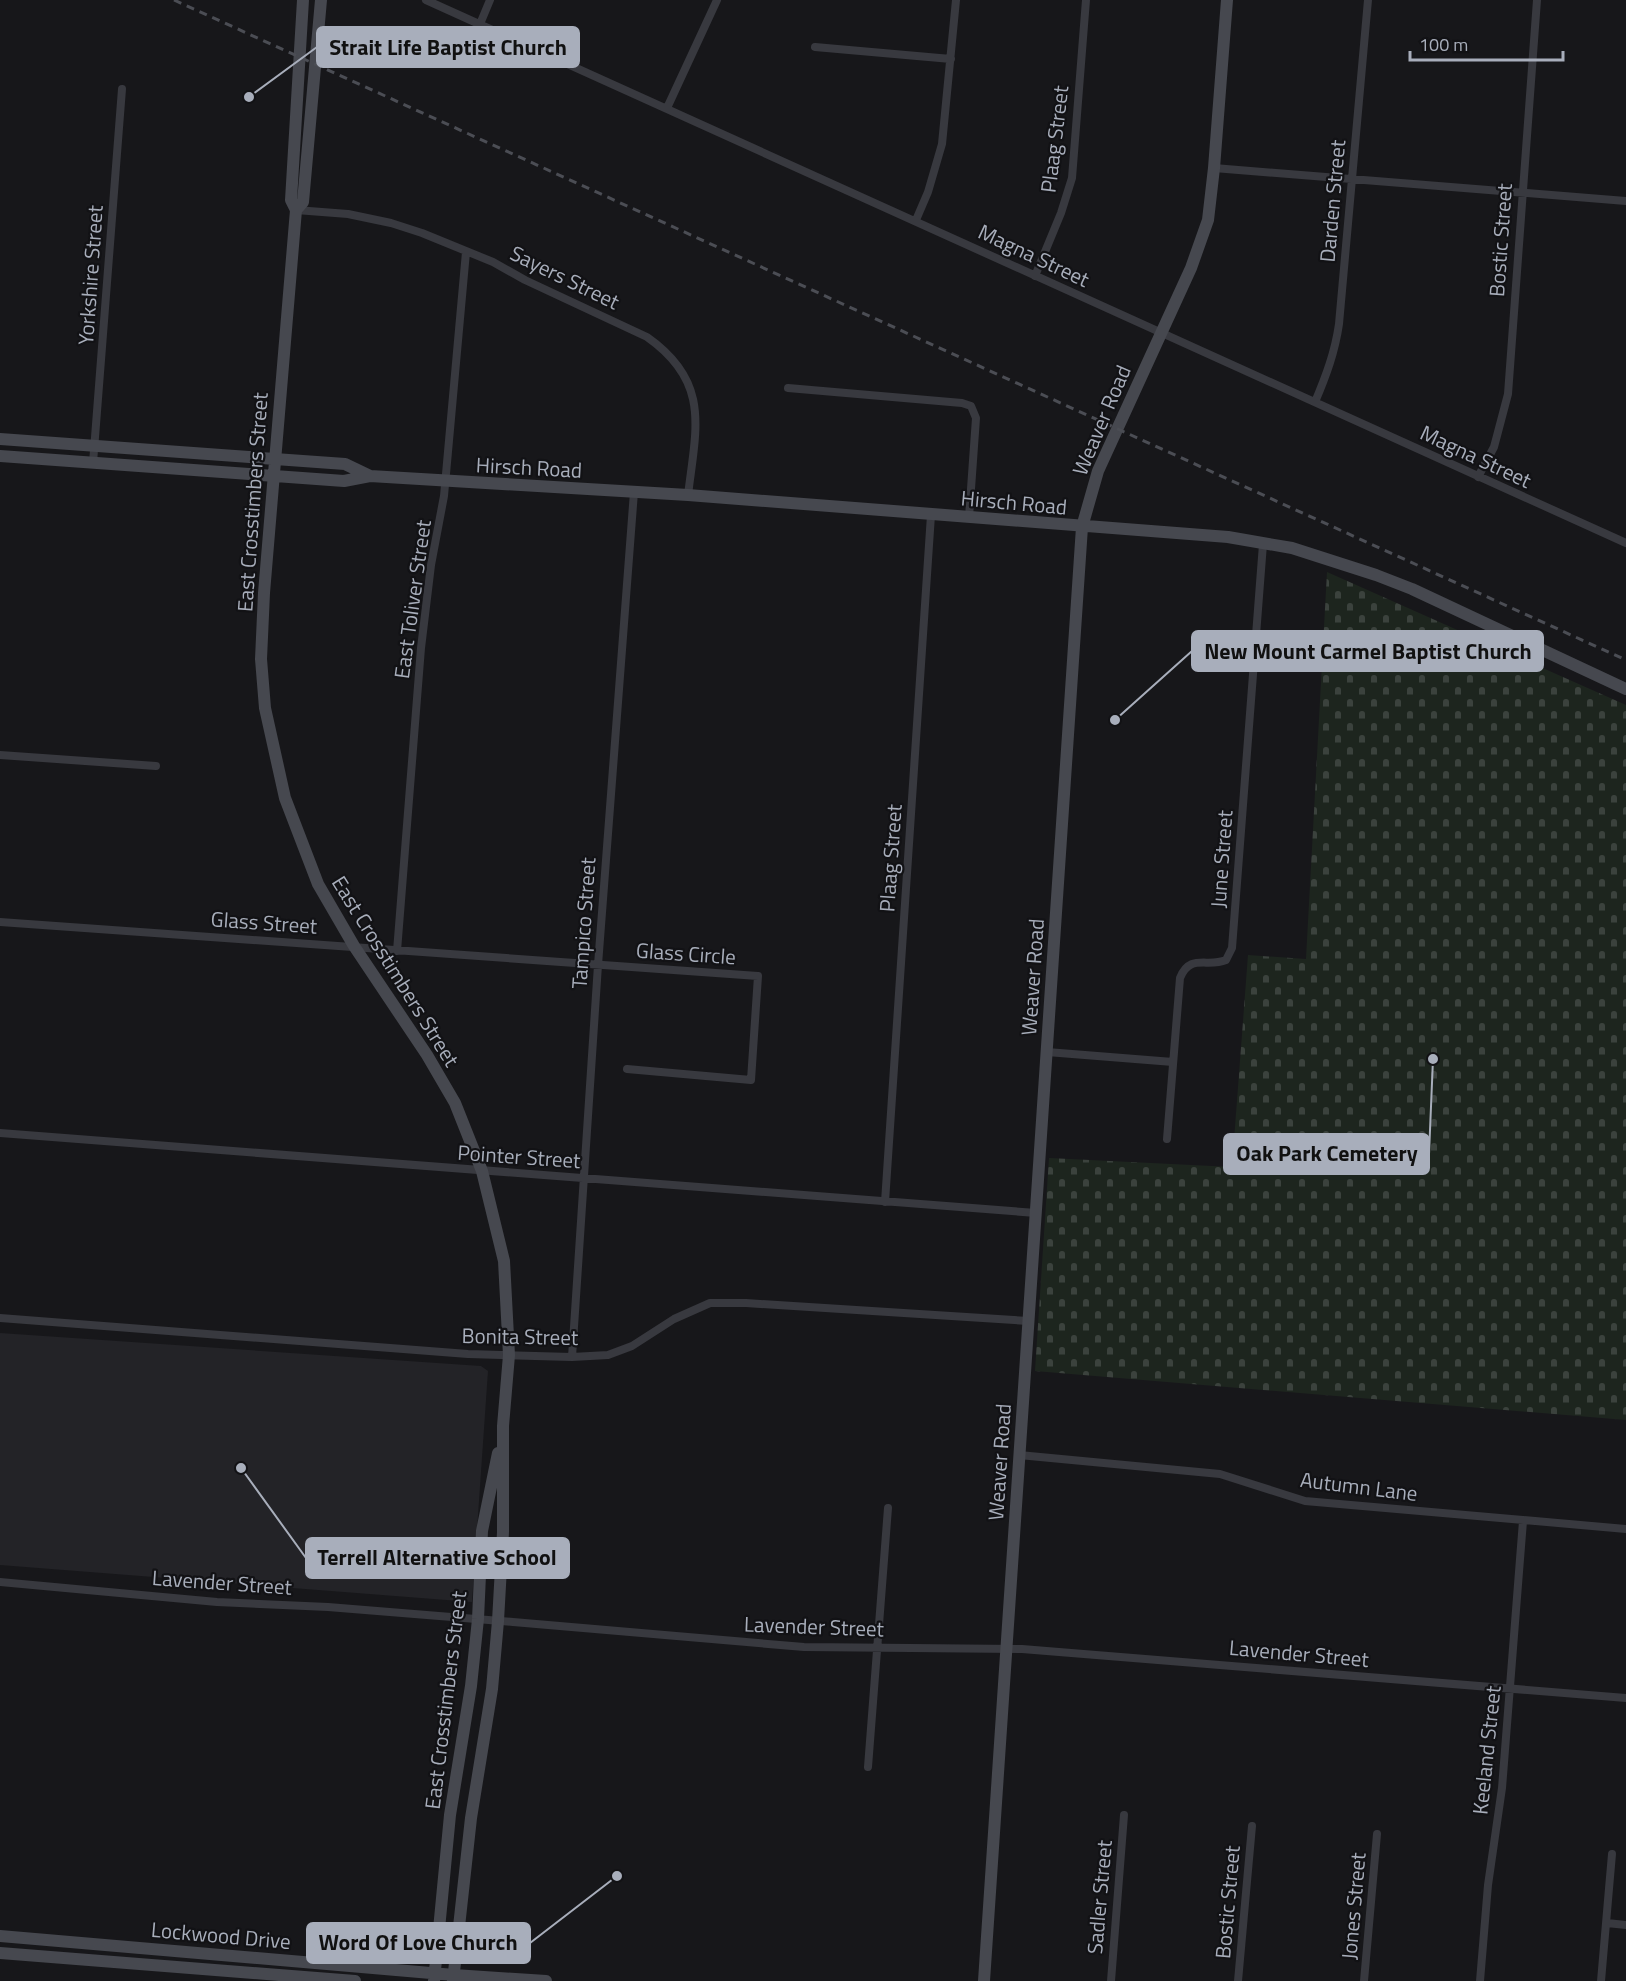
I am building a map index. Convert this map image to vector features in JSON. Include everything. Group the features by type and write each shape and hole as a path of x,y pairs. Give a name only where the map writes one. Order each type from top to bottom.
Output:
{"main road":[{"name":"East Crosstimbers Street","path":"303,0 291,200 296,210 264,593 261,659 265,708 285,798 318,884 354,946 427,1056 455,1103 482,1171 504,1261 509,1355 503,1426 503,1532 498,1621 492,1689 474,1802 454,1978"},
{"name":"East Crosstimbers Street","path":"296,210 303,202 321,0"},
{"name":"Weaver Road","path":"984,1981 1082,527 1098,471 1161,333 1208,220 1227,0"},
{"name":"Hirsch Road","path":"0,439 345,464 370,476"},
{"name":"Hirsch Road","path":"0,456 344,481 370,476 688,495 1228,537 1292,548 1376,575 1412,589 1626,689"},
{"name":"East Crosstimbers Street","path":"434,1977 454,1796 470,1697 478,1619 482,1531 503,1426"},
{"path":"454,1796 474,1802"},
{"name":"Lockwood Drive","path":"0,1936 243,1956 434,1977 546,1981"},
{"path":"6,1953 14,1937"},
{"name":"Lockwood Drive","path":"6,1953 355,1981"},
{"path":"242,1973 243,1956"}],"street":[{"name":"Magna Street","path":"426,0 1626,543"},
{"path":"480,24 490,0"},
{"path":"667,108 717,0"},
{"path":"916,220 928,192 942,144 956,0"},
{"name":"Plaag Street","path":"1035,276 1061,213 1072,178 1086,0"},
{"name":"Darden Street","path":"1316,402 1338,335 1368,0"},
{"name":"Bostic Street","path":"1478,477 1494,447 1508,394 1537,0"},
{"path":"815,47 951,59"},
{"name":"Yorkshire Street","path":"93,463 122,89"},
{"path":"1214,168 1626,201"},
{"name":"Sayers Street","path":"296,210 348,214 391,223 422,233 493,262 525,280 647,337 664,349 676,362 689,386 695,412 696,429 688,495"},
{"name":"East Toliver Street","path":"398,951 421,648 431,565 446,482 466,252"},
{"path":"788,388 962,403 971,406 976,417 969,517"},
{"name":"Tampico Street","path":"572,1357 598,965 634,492"},
{"name":"Plaag Street","path":"885,1202 931,515"},
{"name":"June Street","path":"1167,1139 1180,978 1183,970 1195,962 1219,963 1226,960 1232,948 1263,544"},
{"path":"0,754 156,766"},
{"name":"Glass Street","path":"0,922 598,965"},
{"name":"Glass Circle","path":"598,965 758,976 751,1080 627,1069"},
{"path":"1047,1052 1173,1062"},
{"name":"Pointer Street","path":"0,1133 1036,1213"},
{"name":"Bonita Street","path":"0,1318 468,1354 572,1357 608,1354 624,1349 674,1319 710,1303 746,1303 1028,1321"},
{"name":"Autumn Lane","path":"1019,1455 1220,1474 1305,1501 1626,1529"},
{"path":"868,1767 888,1508"},
{"name":"Keeland Street","path":"1480,1981 1488,1885 1502,1788 1523,1521"},
{"name":"Lavender Street","path":"0,1582 217,1602 328,1607 804,1647 1006,1648 1626,1698"},
{"name":"Sadler Street","path":"1111,1981 1124,1815"},
{"name":"Bostic Street","path":"1238,1981 1252,1826"},
{"name":"Jones Street","path":"1364,1981 1377,1834"},
{"path":"1601,1981 1612,1854"},
{"path":"1607,1923 1626,1925"}],"shaded area":[{"path":"0,1333 481,1366 488,1371 472,1602 0,1565"}],"green space":[{"path":"1327,572 1626,705 1626,1420 1035,1371 1049,1158 1232,1167 1248,955 1306,959"}],"railway":[{"path":"174,0 1626,660"}],"place":[{"name":"Strait Life Baptist Church","path":"249,97"},
{"name":"New Mount Carmel Baptist Church","path":"1115,720"},
{"name":"Oak Park Cemetery","path":"1433,1059"},
{"name":"Terrell Alternative School","path":"241,1468"},
{"name":"Word Of Love Church","path":"617,1876"}]}
